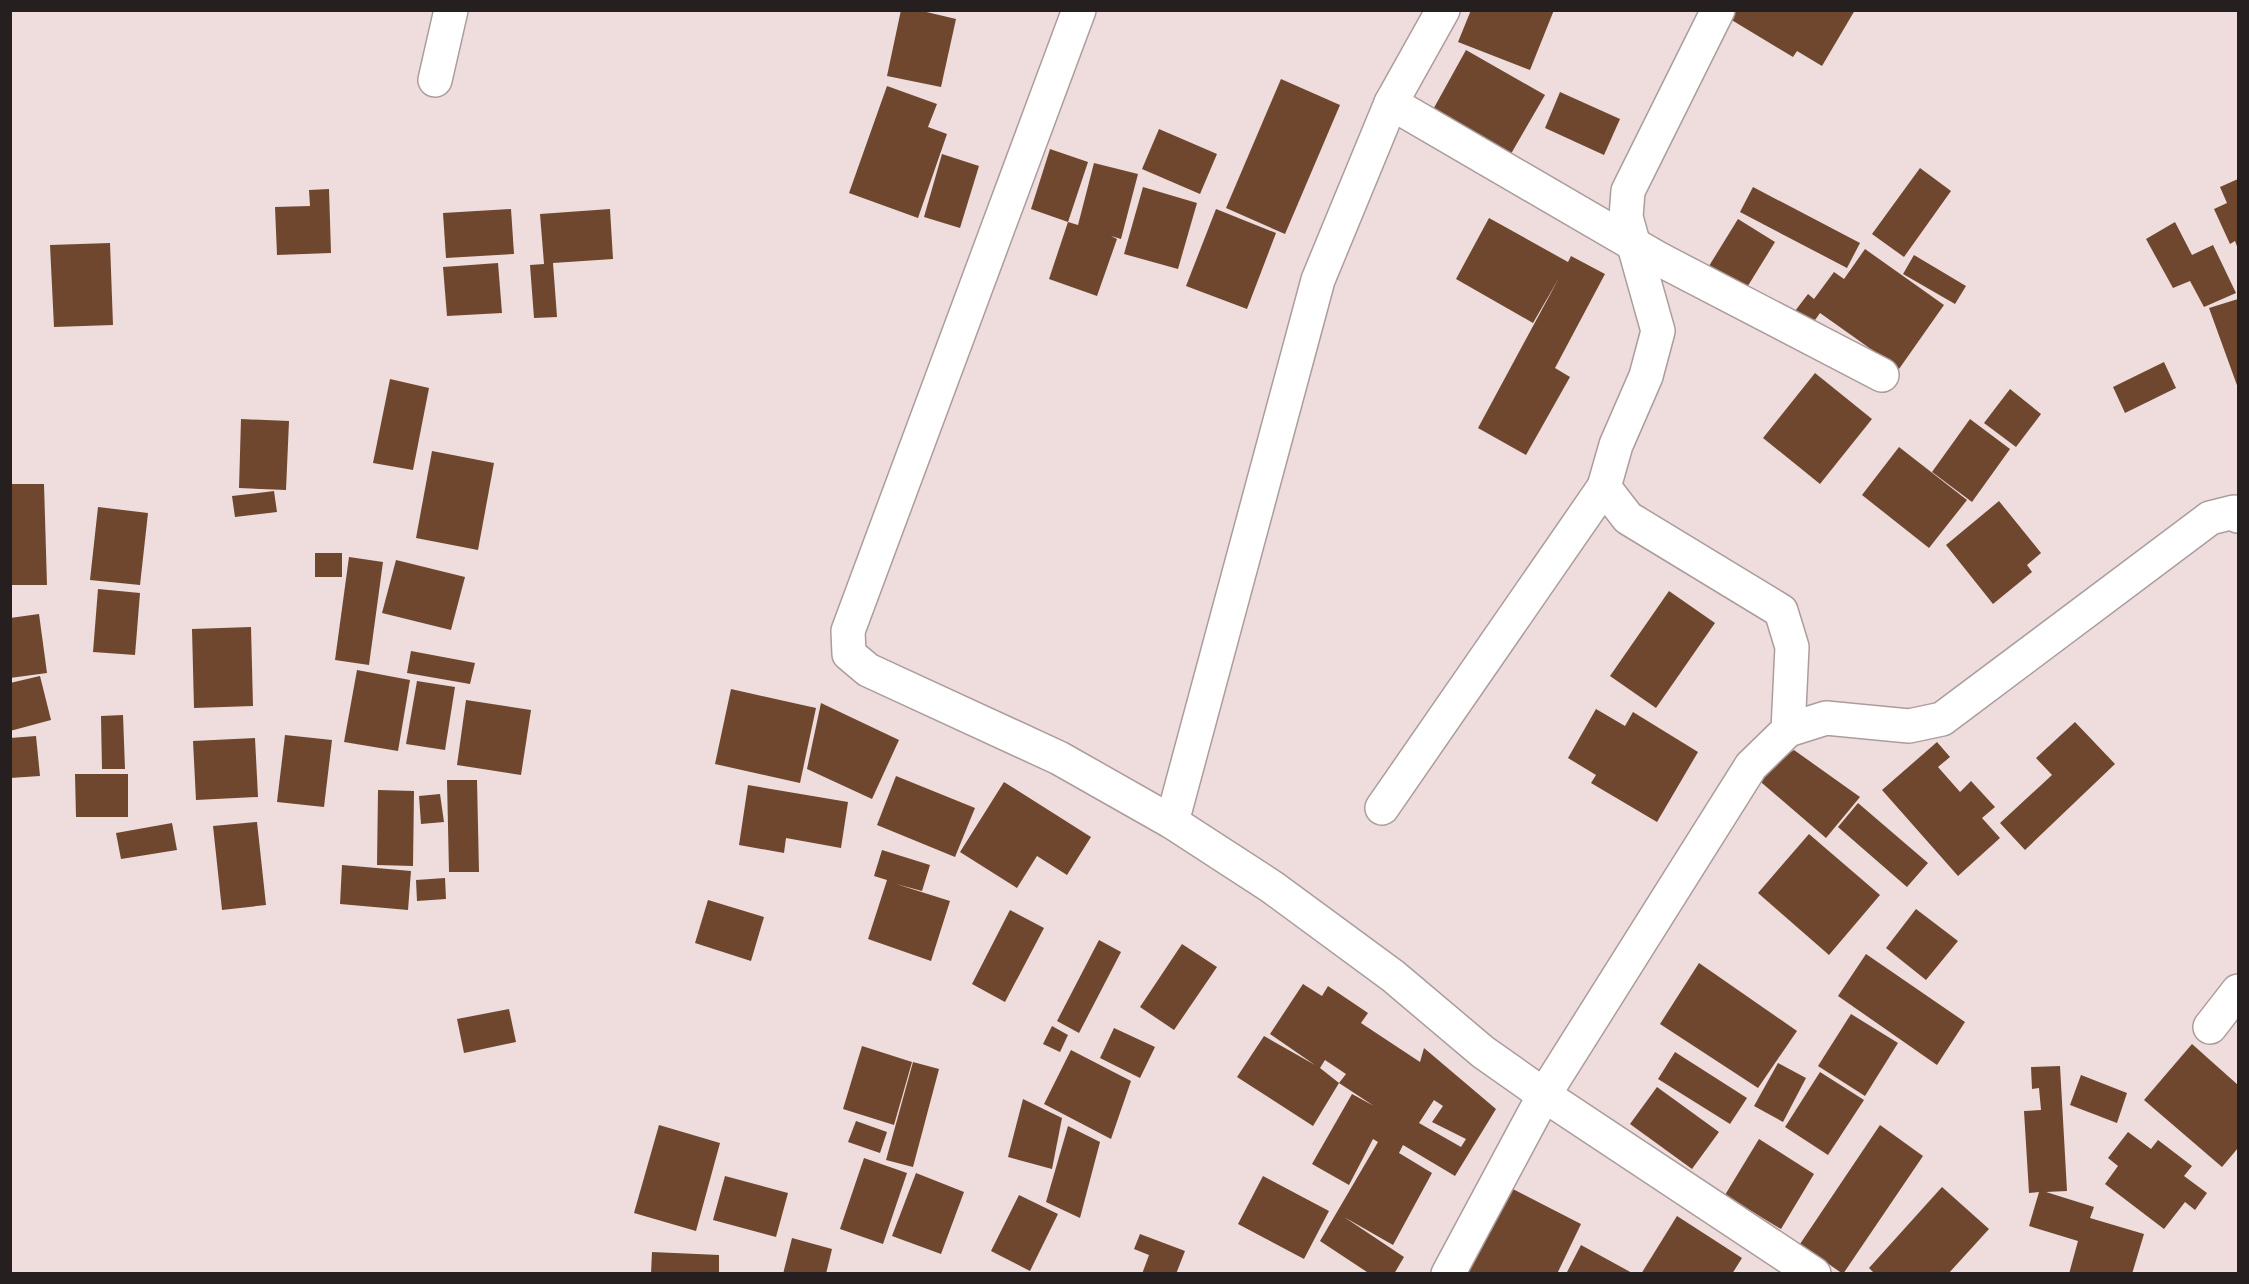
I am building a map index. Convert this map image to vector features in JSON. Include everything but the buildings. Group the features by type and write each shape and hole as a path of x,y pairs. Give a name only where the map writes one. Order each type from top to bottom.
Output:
{"street":[{"path":"435,80 451,10"},
{"path":"1079,10 848,631 849,654 868,670 1059,758 1172,822 1282,894 1393,976 1483,1052 1544,1095 1814,1274"},
{"path":"1172,822 1318,280 1391,103 1443,10"},
{"path":"1382,808 1604,487 1616,445 1646,376 1658,331 1626,217 1628,191 1718,10"},
{"path":"1391,103 1635,245 1882,375"},
{"path":"1604,487 1628,518 1781,611 1792,647 1788,730"},
{"path":"1448,1274 1544,1095 1751,766 1788,730 1826,718 1909,726 1942,719 2211,518 2234,512 2238,516"},
{"path":"2210,1027 2238,991"}]}
